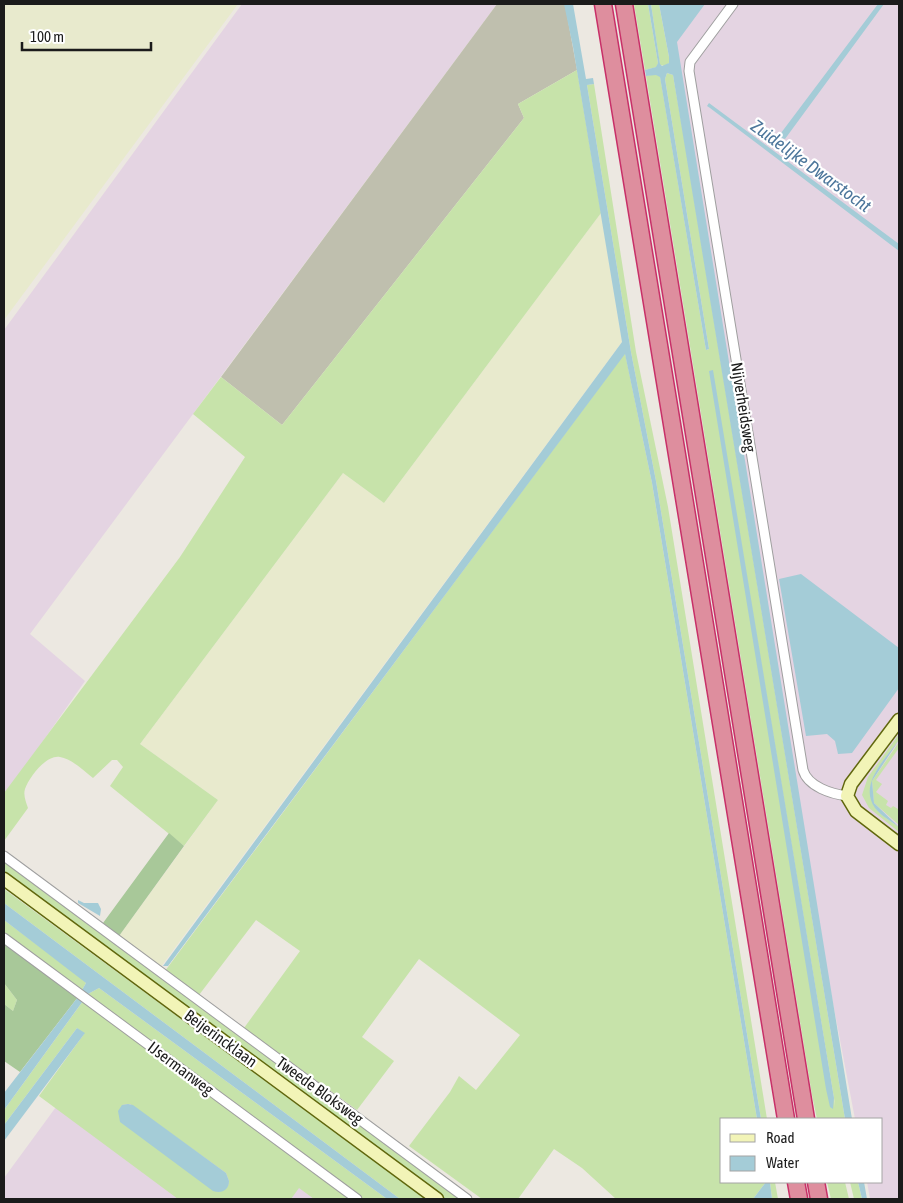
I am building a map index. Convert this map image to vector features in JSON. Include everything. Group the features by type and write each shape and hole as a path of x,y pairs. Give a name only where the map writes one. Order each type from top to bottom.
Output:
{"highway":[{"path":"602,4 611,48 786,1118"},
{"path":"624,4 806,1118"},
{"path":"796,1183 799,1199"},
{"path":"816,1183 819,1199"}],"main road":[{"path":"899,720 851,784 847,796 856,811 899,844"},
{"name":"Beijerincklaan","path":"4,879 437,1199"}],"street":[{"name":"Nijverheidsweg","path":"733,4 690,62 689,71 803,770 811,781 825,790 847,796"},
{"name":"Tweede Bloksweg","path":"4,856 467,1199"},
{"name":"IJsermanweg","path":"4,938 357,1199"}],"shaded area":[{"path":"4,4 238,4 4,320"},
{"path":"242,4 497,4 30,634 85,681 4,797 4,330"},
{"path":"497,4 565,4 577,70 518,104 524,118 282,425 221,377"},
{"path":"662,4 899,4 899,1199 870,1199 867,1183 883,1183 883,1118 855,1118 792,787"},
{"path":"601,213 622,342 160,968 119,936 218,800 140,744 343,473 384,503"},
{"path":"86,1066 336,1199 4,1199 4,1178"}],"green space":[{"path":"634,4 648,4 658,63 657,67 645,70"},
{"path":"651,4 659,4 669,57 669,63 665,66 660,65"},
{"path":"577,70 601,213 384,503 343,473 140,744 218,800 184,846 110,786 123,767 117,760 112,760 93,778 73,763 60,757 55,757 44,763 30,779 24,791 28,808 4,841 4,793 180,557 245,457 193,414 221,377 282,425 524,118 518,104"},
{"path":"667,73 673,75 684,138 845,1118 817,1118 812,1095 646,76 656,74 660,76 706,350 709,349 665,79","holes":["712,370 834,1098 835,1107"]},
{"path":"594,84 636,352 668,507 767,1118 761,1118 656,481 631,352 587,85"},
{"path":"625,353 652,483 757,1118 720,1118 720,1183 765,1183 753,1199 616,1199 582,1168 554,1149 518,1199 482,1199 409,1146 450,1092 459,1076 476,1090 520,1035 419,959 362,1037 394,1061 357,1110 244,1028 300,951 256,920 199,995 165,971"},
{"path":"899,734 899,740 873,777 871,794 877,810 899,827 899,832 869,808 862,795 868,777"},
{"path":"899,742 899,748 876,780 882,784 876,792 888,801 886,805 898,809 899,825 874,803 872,781"},
{"path":"169,833 184,846 119,936 103,923"},
{"path":"4,861 460,1199 443,1199 4,872"},
{"path":"4,889 426,1199 400,1199 4,903"},
{"path":"4,920 84,980 86,983 82,990 4,933"},
{"path":"4,942 78,997 20,1072 4,1061 4,1004 13,1011 17,1000 4,983"},
{"path":"4,983 17,1000 13,1011 4,1004"},
{"path":"99,988 387,1199 363,1199 88,994"},
{"path":"83,1001 352,1199 314,1199 299,1188 291,1199 178,1199 39,1096 84,1034 77,1028 4,1125 4,1110","holes":["130,1104 226,1173 229,1181 228,1186 219,1192 122,1105"]},
{"path":"770,1183 775,1183 778,1199 772,1199"},
{"path":"827,1183 845,1183 849,1199 831,1199"},
{"path":"850,1183 858,1183 862,1199 854,1199"}],"water":[{"path":"564,4 573,4 586,79 593,78 594,84 587,85 631,352 656,481 761,1118 757,1118 652,483 625,354 168,966 163,966 622,342 573,47"},
{"path":"648,4 651,4 660,64 662,66 669,63 669,57 659,4 705,4 677,42 852,1118 845,1118 673,75 667,73 665,79 709,349 706,350 660,77 656,75 646,76 645,70 656,67 658,63"},
{"path":"878,4 884,4 785,139 781,138 781,133"},
{"path":"709,103 899,244 899,251 707,106"},
{"path":"713,370 834,1098 833,1109 830,1107 826,1089 709,371"},
{"path":"801,574 899,648 899,688 852,753 838,754 835,741 827,734 806,736 779,579"},
{"path":"899,740 872,781 881,763"},
{"path":"872,781 874,803 899,827 875,808 871,799"},
{"path":"78,900 84,903 98,903 101,909 100,916 78,903"},
{"path":"4,903 400,1199 387,1199 99,988 88,994 4,1110 4,1093 78,997 86,983 4,920"},
{"path":"77,1028 85,1033 4,1141 4,1125"},
{"path":"122,1105 133,1105 226,1173 229,1184 226,1189 219,1192 213,1191 120,1122 118,1111"},
{"path":"765,1183 770,1183 772,1199 753,1199"},
{"path":"858,1183 864,1183 867,1199 862,1199"}],"water label":[{"name":"Zuidelijke Dwarstocht","path":"811,166"}]}
